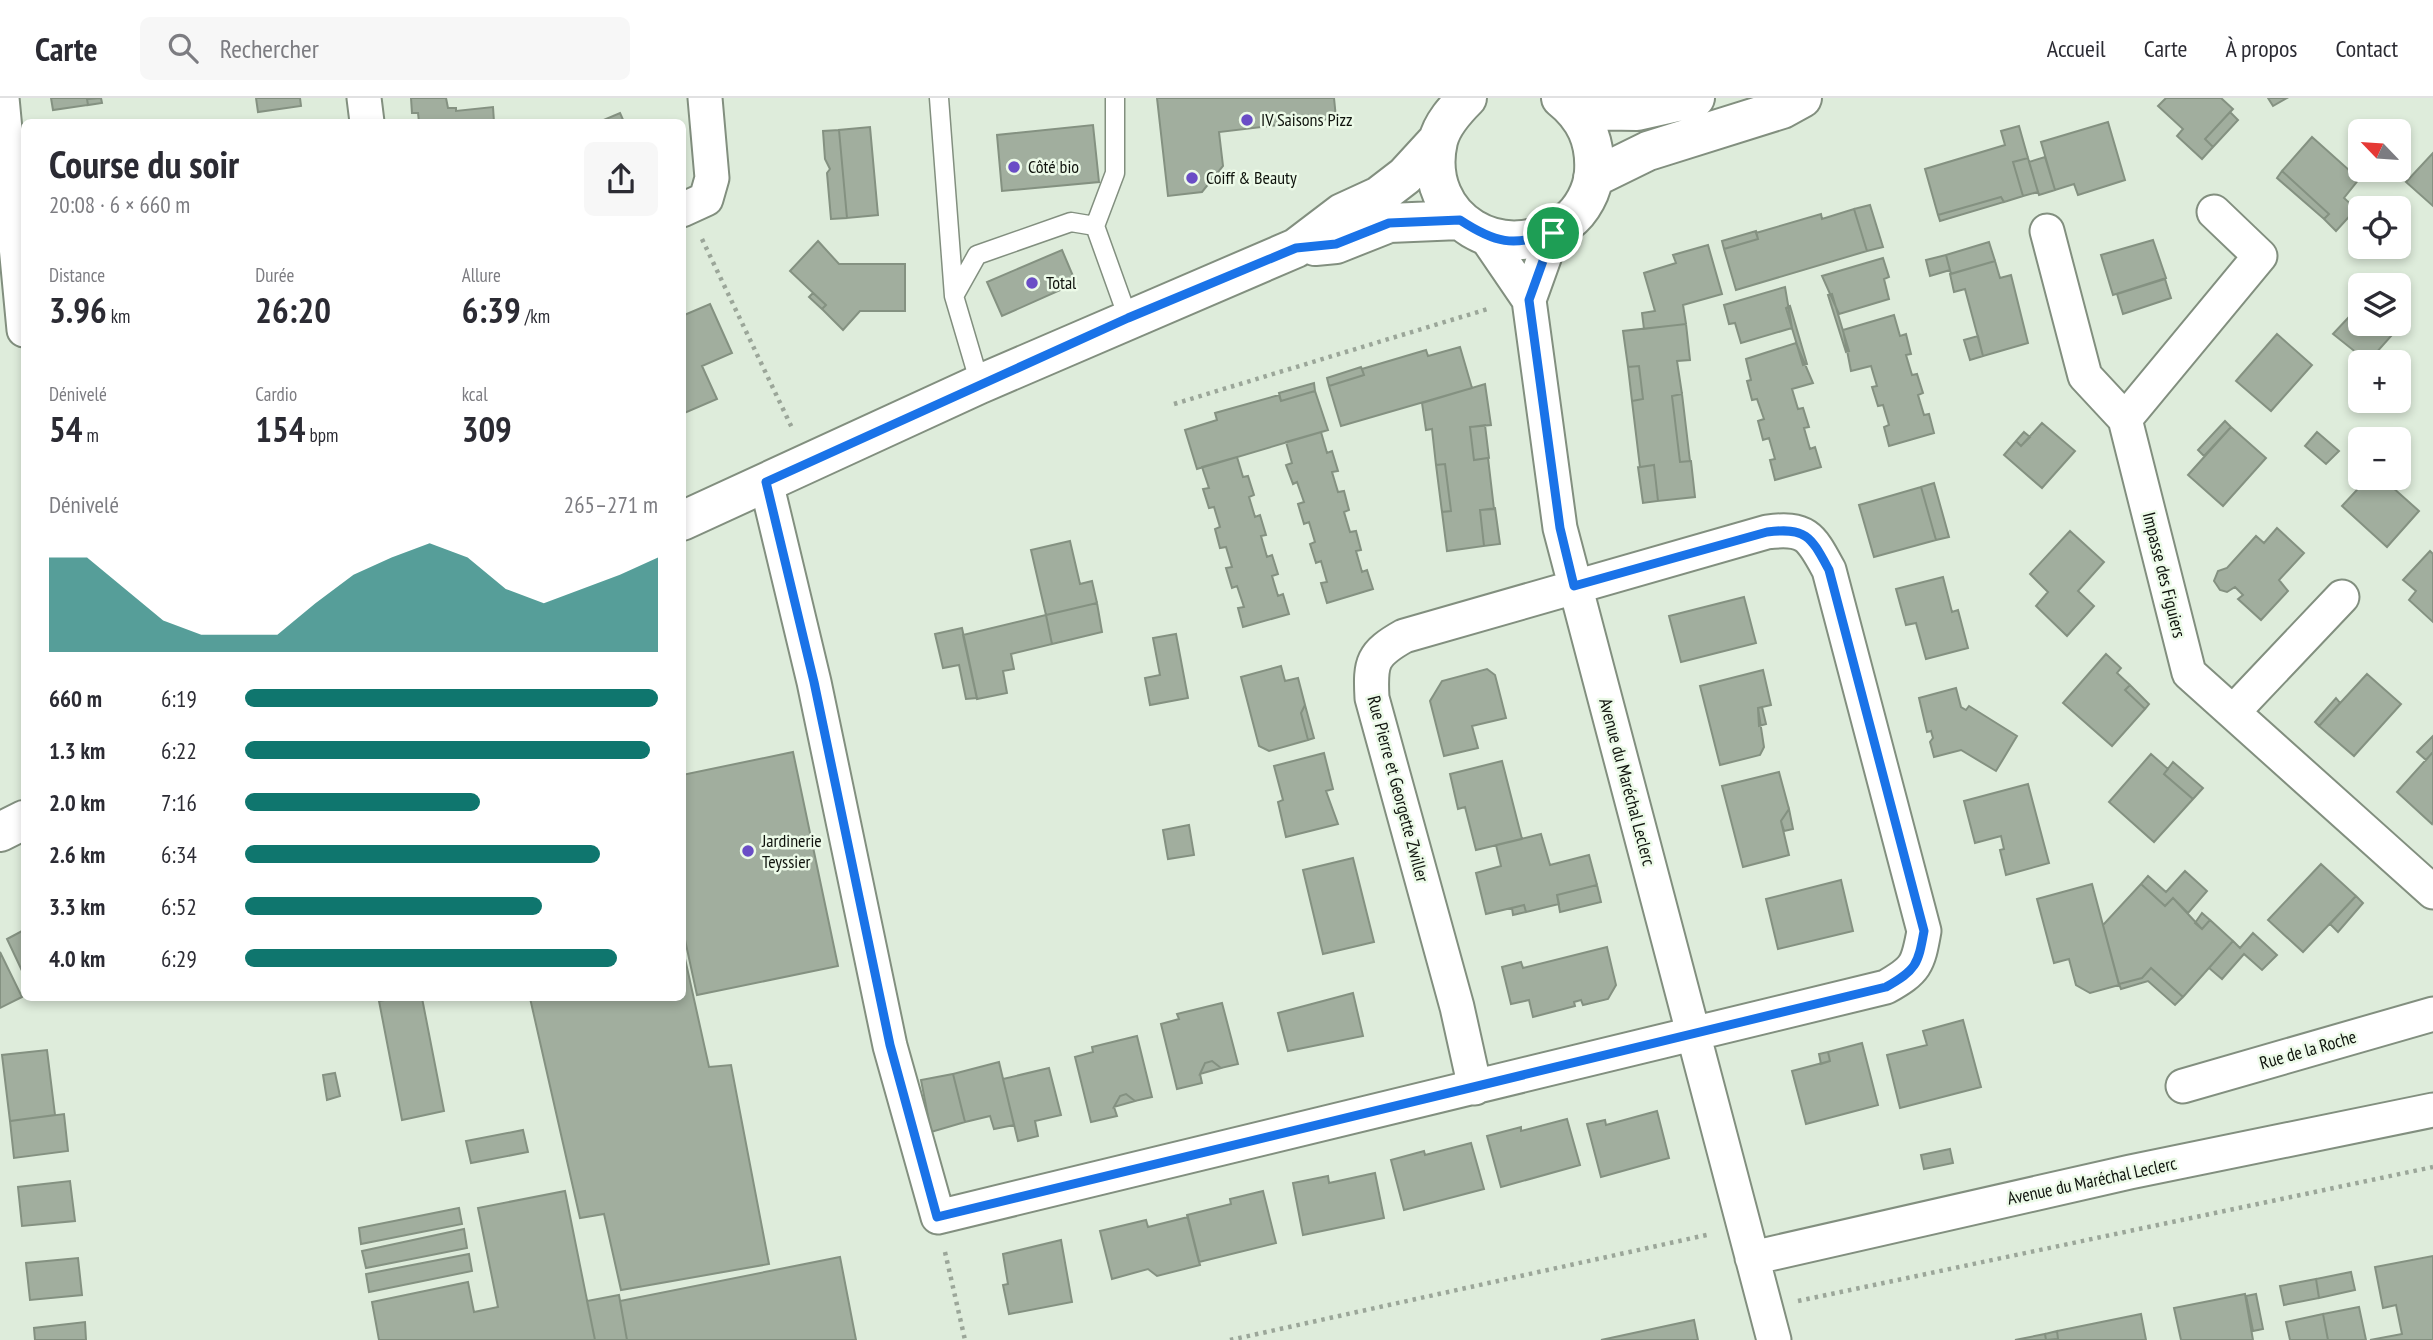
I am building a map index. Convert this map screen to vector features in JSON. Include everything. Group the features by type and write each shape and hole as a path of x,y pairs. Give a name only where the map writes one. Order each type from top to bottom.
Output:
{"street":[{"path":"2,98 21,298"},
{"path":"364,98 367,119"},
{"path":"686,209 706,199 712,178 705,98"},
{"path":"686,518 1128,318 1296,248 1342,213 1379,196 1405,176 1438,140 1450,116 1467,98"},
{"path":"1569,104 1637,111 1695,98"},
{"path":"1593,177 1648,151 1782,109 1802,98"},
{"path":"1296,248 1336,244 1389,223 1473,229 1508,242 1531,240 1553,233 1572,219 1586,200 1593,177 1595,154 1588,131 1569,104"},
{"path":"1438,140 1435,169 1443,197 1473,229"},
{"path":"2125,419 2260,256 2214,212"},
{"name":"Avenue du Maréchal Leclerc","path":"1473,229 1529,300"},
{"name":"Impasse des Figuiers","path":"2047,232 2085,376 2125,419 2189,673 2433,892"},
{"name":"Avenue du Maréchal Leclerc","path":"1553,233 1529,300 1560,528 1774,1340"},
{"path":"766,482 814,682 890,1045 937,1217 1695,1033"},
{"name":"Rue Pierre et Georgette Zwiller","path":"1475,1088 1457,1007 1372,698 1370,672 1379,650 1404,636 1767,532 1790,529 1811,538 1829,570 1924,931 1919,960 1911,973 1886,987 1695,1033"},
{"path":"2233,712 2342,597"},
{"path":"0,832 21,822"},
{"name":"Rue de la Roche","path":"2183,1086 2433,1014"},
{"name":"Avenue du Maréchal Leclerc","path":"1752,1258 2130,1172 2433,1110"}],"lane":[{"path":"939,98 954,296 979,384"},
{"path":"1115,98 1115,173 1095,226 1128,318"},
{"path":"954,296 977,255 1072,222 1095,226"}],"path":[{"path":"686,211 809,462"},
{"path":"1174,404 1493,307"},
{"path":"1767,1307 2433,1167"},
{"path":"937,1217 965,1340"},
{"path":"1230,1340 1745,1226"}],"building":[{"path":"51,98 99,98 87,99 88,105 53,110"},
{"path":"101,98 102,103 88,105 87,99"},
{"path":"256,98 300,98 301,106 258,112"},
{"path":"411,98 446,98 448,108 456,108 456,111 493,107 494,119 419,119 418,113 412,113"},
{"path":"1157,98 1334,98 1336,118 1219,132 1223,166 1202,192 1168,196"},
{"path":"2166,98 2221,98 2233,109 2205,139 2213,147 2202,159 2177,136 2183,129 2158,106"},
{"path":"2268,98 2287,98 2273,106"},
{"path":"2230,112 2238,120 2213,147 2205,139"},
{"path":"620,113 623,119 606,119"},
{"path":"2108,122 2125,180 2078,195 2074,184 2055,190 2041,142"},
{"path":"1093,125 1099,182 1002,191 997,135"},
{"path":"2019,126 2028,158 2013,162 2023,196 2004,202 2001,197 1938,215 1925,169 2005,145 2001,131"},
{"path":"870,127 878,215 847,218 839,130"},
{"path":"839,130 847,218 831,219 827,173 830,169 825,159 823,131"},
{"path":"2312,137 2348,169 2348,182 2357,182 2344,198 2348,202 2348,218 2336,231 2324,219 2329,214 2282,171"},
{"path":"2433,153 2433,206 2406,182 2412,182 2412,176"},
{"path":"2045,157 2055,190 2039,195 2029,162"},
{"path":"2028,158 2038,192 2023,196 2013,162"},
{"path":"2282,171 2329,214 2324,219 2277,178"},
{"path":"2001,197 2004,202 1940,221 1938,215"},
{"path":"1870,205 1883,247 1867,251 1854,209"},
{"path":"1854,209 1867,251 1736,290 1724,249 1758,239 1756,233 1821,214 1822,219"},
{"path":"1756,231 1758,239 1724,249 1722,241"},
{"path":"2153,240 2166,278 2113,295 2101,255"},
{"path":"818,241 839,264 905,264 905,311 860,311 843,330 822,309 826,305 790,271"},
{"path":"1989,242 1995,261 1951,274 1946,255"},
{"path":"1708,245 1722,294 1683,305 1686,324 1644,329 1642,313 1655,311 1644,273 1676,263 1673,255"},
{"name":"Total","path":"1062,250 1076,283 1002,316 987,282"},
{"path":"1946,255 1950,270 1930,276 1926,260"},
{"path":"1883,258 1889,277 1884,279 1889,299 1839,314 1822,276"},
{"path":"1995,261 2000,278 2011,275 2028,343 1983,356 1965,289 1954,292 1950,274"},
{"path":"2165,279 2171,298 2123,314 2117,294"},
{"path":"1785,287 1792,328 1741,343 1735,323 1729,324 1724,305"},
{"path":"813,293 826,305 822,309 809,297"},
{"path":"1832,294 1849,351 1846,352 1828,295"},
{"path":"710,304 732,353 702,366 717,399 686,412 686,314"},
{"path":"1790,306 1807,364 1803,365 1786,308"},
{"path":"1894,315 1900,336 1906,334 1911,354 1906,355 1912,375 1917,374 1923,393 1918,395 1924,415 1929,414 1934,433 1889,446 1884,427 1889,425 1883,405 1878,406 1872,387 1877,386 1871,366 1851,371 1843,330"},
{"path":"2348,318 2348,336 2391,336 2379,350 2353,350 2333,334"},
{"path":"1686,324 1690,360 1677,361 1682,394 1672,396 1680,462 1691,461 1695,497 1658,501 1654,465 1640,467 1632,401 1643,399 1639,366 1628,367 1623,331"},
{"path":"2277,334 2312,365 2271,411 2236,381"},
{"path":"1978,336 1983,356 1970,360 1964,340"},
{"path":"1796,343 1813,383 1792,389 1798,409 1803,408 1809,427 1804,428 1810,449 1815,447 1821,467 1775,480 1770,460 1775,459 1769,438 1763,440 1758,421 1764,419 1757,399 1752,400 1747,381 1751,380 1746,359"},
{"path":"1460,347 1472,388 1341,426 1329,386 1364,375 1362,369 1426,350 1428,356"},
{"path":"1639,366 1643,399 1632,401 1628,367"},
{"path":"1361,367 1364,375 1329,386 1327,378"},
{"path":"1314,383 1315,391 1281,401 1279,393"},
{"path":"1485,384 1491,425 1470,427 1474,460 1488,458 1494,509 1480,510 1484,546 1447,551 1442,512 1451,511 1445,464 1436,465 1432,429 1426,430 1422,403"},
{"path":"1315,391 1328,430 1197,469 1185,430 1217,420 1215,413 1279,395 1281,401"},
{"path":"1682,394 1690,461 1680,462 1672,396"},
{"path":"2225,421 2231,427 2204,456 2198,450"},
{"path":"2042,423 2075,451 2042,488 2004,455 2016,441 2021,446"},
{"path":"1485,425 1489,458 1474,460 1470,427"},
{"path":"2231,427 2266,458 2223,506 2188,475"},
{"path":"1321,432 1327,453 1332,451 1338,471 1332,472 1338,492 1344,491 1349,510 1344,512 1350,532 1356,531 1361,550 1356,551 1362,572 1367,570 1373,589 1327,603 1321,583 1327,582 1321,561 1316,563 1310,544 1315,542 1309,522 1304,524 1298,504 1304,502 1297,482 1293,484 1286,465 1292,463 1286,442"},
{"path":"2024,432 2030,437 2021,446 2016,441"},
{"path":"2317,432 2339,451 2326,464 2305,446"},
{"path":"1237,457 1243,477 1248,476 1254,495 1249,497 1255,517 1260,515 1266,535 1261,536 1267,557 1272,555 1278,574 1272,576 1278,596 1283,594 1289,614 1243,627 1238,608 1244,607 1237,586 1232,588 1226,568 1232,567 1226,547 1220,548 1215,529 1220,527 1214,507 1209,508 1203,489 1209,488 1202,467"},
{"path":"1445,464 1451,511 1442,512 1436,465"},
{"path":"1654,465 1658,501 1643,503 1638,467"},
{"path":"1934,483 1949,537 1936,540 1921,487"},
{"path":"1921,487 1936,540 1874,557 1859,505"},
{"path":"2357,490 2395,490 2419,511 2387,547 2342,506"},
{"path":"1495,508 1500,544 1484,546 1480,510"},
{"path":"2277,528 2304,553 2279,580 2288,591 2261,620 2238,599 2243,595 2235,587 2227,592 2220,590 2214,581 2218,571 2227,568 2256,536 2264,543"},
{"path":"2070,531 2104,562 2078,591 2094,606 2067,636 2036,606 2048,592 2030,574"},
{"path":"1070,541 1080,584 1092,581 1097,603 1046,615 1031,550"},
{"path":"2430,551 2433,554 2433,622 2409,600 2416,591 2403,580"},
{"path":"1943,577 1952,612 1958,610 1968,648 1926,659 1916,623 1906,625 1896,589"},
{"path":"1744,597 1756,643 1681,662 1669,616"},
{"path":"1097,603 1102,632 1052,644 1046,615"},
{"path":"1046,615 1052,644 1011,654 1014,669 1003,671 1007,693 977,699 963,635"},
{"path":"962,628 977,698 966,699 959,665 943,668 935,634"},
{"path":"1176,634 1188,698 1150,705 1145,678 1160,675 1153,638"},
{"path":"2106,654 2121,668 2117,673 2130,685 2125,690 2145,709 2112,746 2063,703"},
{"path":"1281,666 1285,681 1298,678 1305,705 1301,713 1308,740 1269,751 1259,746 1241,677"},
{"path":"1487,669 1495,675 1506,718 1472,726 1478,748 1444,756 1430,701 1442,681"},
{"path":"1763,670 1771,705 1758,708 1764,747 1760,755 1720,765 1700,686"},
{"path":"2367,674 2401,704 2354,756 2319,726"},
{"path":"2130,685 2149,704 2145,709 2125,690"},
{"path":"1956,688 1961,707 1966,710 1969,706 2017,736 1996,771 1961,750 1934,757 1930,742 1933,738 1931,731 1927,732 1919,698"},
{"path":"2336,698 2340,703 2319,726 2315,722"},
{"path":"1305,705 1314,738 1308,740 1301,713"},
{"path":"1762,707 1766,724 1759,726 1758,708"},
{"path":"2433,736 2433,752 2426,760 2417,752"},
{"name":"Jardinerie Teyssier","path":"793,752 838,966 697,995 686,944 686,774"},
{"path":"2433,752 2433,822 2432,824 2397,792"},
{"path":"1324,753 1333,789 1326,791 1338,824 1286,837 1278,802 1283,800 1274,766"},
{"path":"2151,754 2168,769 2164,774 2193,799 2154,842 2109,802"},
{"path":"1502,761 1522,839 1476,850 1465,807 1458,809 1450,774"},
{"path":"2173,762 2203,788 2193,799 2164,774"},
{"path":"1779,772 1789,809 1781,821 1789,855 1743,867 1722,786"},
{"path":"2028,784 2049,863 2006,875 2000,850 2004,849 2001,836 1975,843 1964,801"},
{"path":"1789,809 1793,829 1784,831 1781,821"},
{"path":"1189,825 1194,855 1168,859 1163,830"},
{"path":"1541,834 1550,865 1589,855 1597,885 1557,895 1559,904 1526,912 1524,905 1486,914 1476,873 1501,866 1496,845"},
{"path":"1353,858 1374,942 1323,954 1303,870"},
{"path":"2321,864 2356,896 2303,952 2268,920"},
{"path":"2185,871 2207,891 2188,913 2173,898 2165,906 2141,884 2148,876 2166,892"},
{"path":"1841,880 1853,931 1778,949 1766,899"},
{"path":"2092,884 2119,985 2090,993 2076,985 2069,959 2054,963 2037,899"},
{"path":"2141,884 2165,906 2173,898 2202,929 2210,920 2233,941 2183,997 2151,968 2142,978 2119,984 2103,925"},
{"path":"1597,885 1601,902 1560,912 1557,895"},
{"path":"2356,896 2363,903 2338,932 2330,924"},
{"path":"1524,905 1526,912 1513,915 1512,908"},
{"path":"2202,913 2210,920 2202,929 2195,923"},
{"path":"21,932 21,969 7,939"},
{"path":"2253,933 2277,955 2262,970 2244,954 2222,979 2209,968 2233,941 2240,948"},
{"path":"1607,947 1616,985 1608,999 1583,1005 1581,1000 1574,1002 1575,1006 1533,1017 1529,1000 1511,1004 1502,967 1521,962 1523,968"},
{"path":"0,952 21,998 0,1008"},
{"path":"686,963 709,1067 731,1065 769,1264 621,1290 604,1214 580,1218 531,1001 686,1001"},
{"path":"2151,968 2183,997 2175,1005 2148,981 2121,989 2119,984 2142,978"},
{"path":"1353,993 1363,1036 1288,1051 1278,1013"},
{"path":"379,1001 423,1001 444,1111 402,1120"},
{"path":"1222,1003 1238,1064 1221,1068 1212,1061 1205,1063 1200,1074 1202,1083 1177,1089 1161,1024 1179,1019 1177,1014"},
{"path":"1963,1020 1981,1087 1900,1108 1887,1055 1927,1045 1923,1031"},
{"path":"1137,1036 1152,1097 1135,1101 1126,1094 1120,1096 1114,1107 1117,1116 1091,1122 1075,1057 1093,1052 1092,1047"},
{"path":"1862,1043 1878,1105 1806,1124 1792,1071 1830,1061 1828,1052"},
{"path":"47,1050 55,1115 10,1121 2,1055"},
{"path":"1828,1052 1830,1061 1821,1064 1819,1054"},
{"path":"1212,1061 1221,1068 1200,1074 1205,1063"},
{"path":"999,1062 1014,1125 994,1129 990,1116 965,1122 953,1074"},
{"path":"1049,1068 1061,1115 1035,1121 1038,1136 1018,1141 1003,1079"},
{"path":"335,1073 340,1096 327,1100 323,1075"},
{"path":"953,1074 965,1122 931,1132 921,1080"},
{"path":"1126,1094 1135,1101 1114,1107 1120,1096"},
{"path":"1657,1111 1669,1158 1601,1177 1587,1124 1605,1120 1606,1125"},
{"path":"64,1114 68,1151 14,1158 10,1121"},
{"path":"1567,1119 1580,1165 1501,1187 1487,1136 1521,1127 1521,1131"},
{"path":"523,1130 528,1152 471,1163 466,1141"},
{"path":"1471,1143 1484,1189 1404,1210 1391,1160 1424,1151 1425,1155"},
{"path":"1950,1149 1953,1163 1924,1169 1921,1155"},
{"path":"1375,1173 1384,1218 1303,1235 1293,1183 1328,1176 1329,1183"},
{"path":"70,1181 75,1221 22,1226 18,1187"},
{"path":"565,1191 595,1340 379,1340 372,1302 468,1282 474,1312 498,1307 478,1208"},
{"path":"1263,1191 1276,1243 1199,1262 1187,1215 1231,1204 1230,1199"},
{"path":"459,1208 462,1224 361,1244 359,1228"},
{"path":"1188,1217 1200,1265 1157,1276 1148,1269 1112,1279 1100,1231 1146,1220 1148,1227"},
{"path":"464,1229 467,1248 366,1268 362,1251"},
{"path":"1061,1240 1072,1302 1009,1314 1003,1285 1008,1284 1003,1254"},
{"path":"469,1254 472,1271 369,1292 366,1274"},
{"path":"2433,1256 2433,1340 2370,1340 2402,1334 2396,1305 2383,1308 2375,1267"},
{"path":"840,1257 856,1340 627,1340 620,1301"},
{"path":"78,1258 82,1295 30,1300 26,1263"},
{"path":"2351,1272 2355,1290 2319,1298 2316,1279"},
{"path":"2316,1279 2319,1298 2284,1305 2280,1286"},
{"path":"2245,1294 2253,1340 2181,1340 2174,1308"},
{"path":"2256,1294 2263,1329 2253,1331 2246,1296"},
{"path":"619,1295 627,1340 595,1340 587,1301"},
{"path":"2359,1307 2366,1340 2328,1340 2323,1314"},
{"path":"2141,1314 2146,1340 2054,1340 2058,1339 2057,1331"},
{"path":"2323,1314 2328,1340 2290,1340 2286,1322"},
{"path":"1694,1320 1698,1340 1601,1340"},
{"path":"85,1322 86,1340 35,1340 34,1328"},
{"path":"2057,1331 2058,1339 2046,1340 2045,1334"},
{"path":"2045,1334 2046,1340 2015,1340"}],"place":[{"name":"IV Saisons Pizz","path":"1247,120"},
{"name":"Côté bio","path":"1014,167"},
{"name":"Coiff & Beauty","path":"1192,178"},
{"name":"Total","path":"1032,283"},
{"name":"Jardinerie Teyssier","path":"748,851"}],"route":[{"path":"1460,220 1486,237 1508,242 1531,240 1553,233 1529,300 1560,528 1574,586 1767,532 1790,529 1811,538 1829,570 1924,931 1919,960 1911,973 1886,987 937,1217 890,1045 814,682 766,482 1128,318 1296,248 1336,244 1389,223 1460,220"}]}
